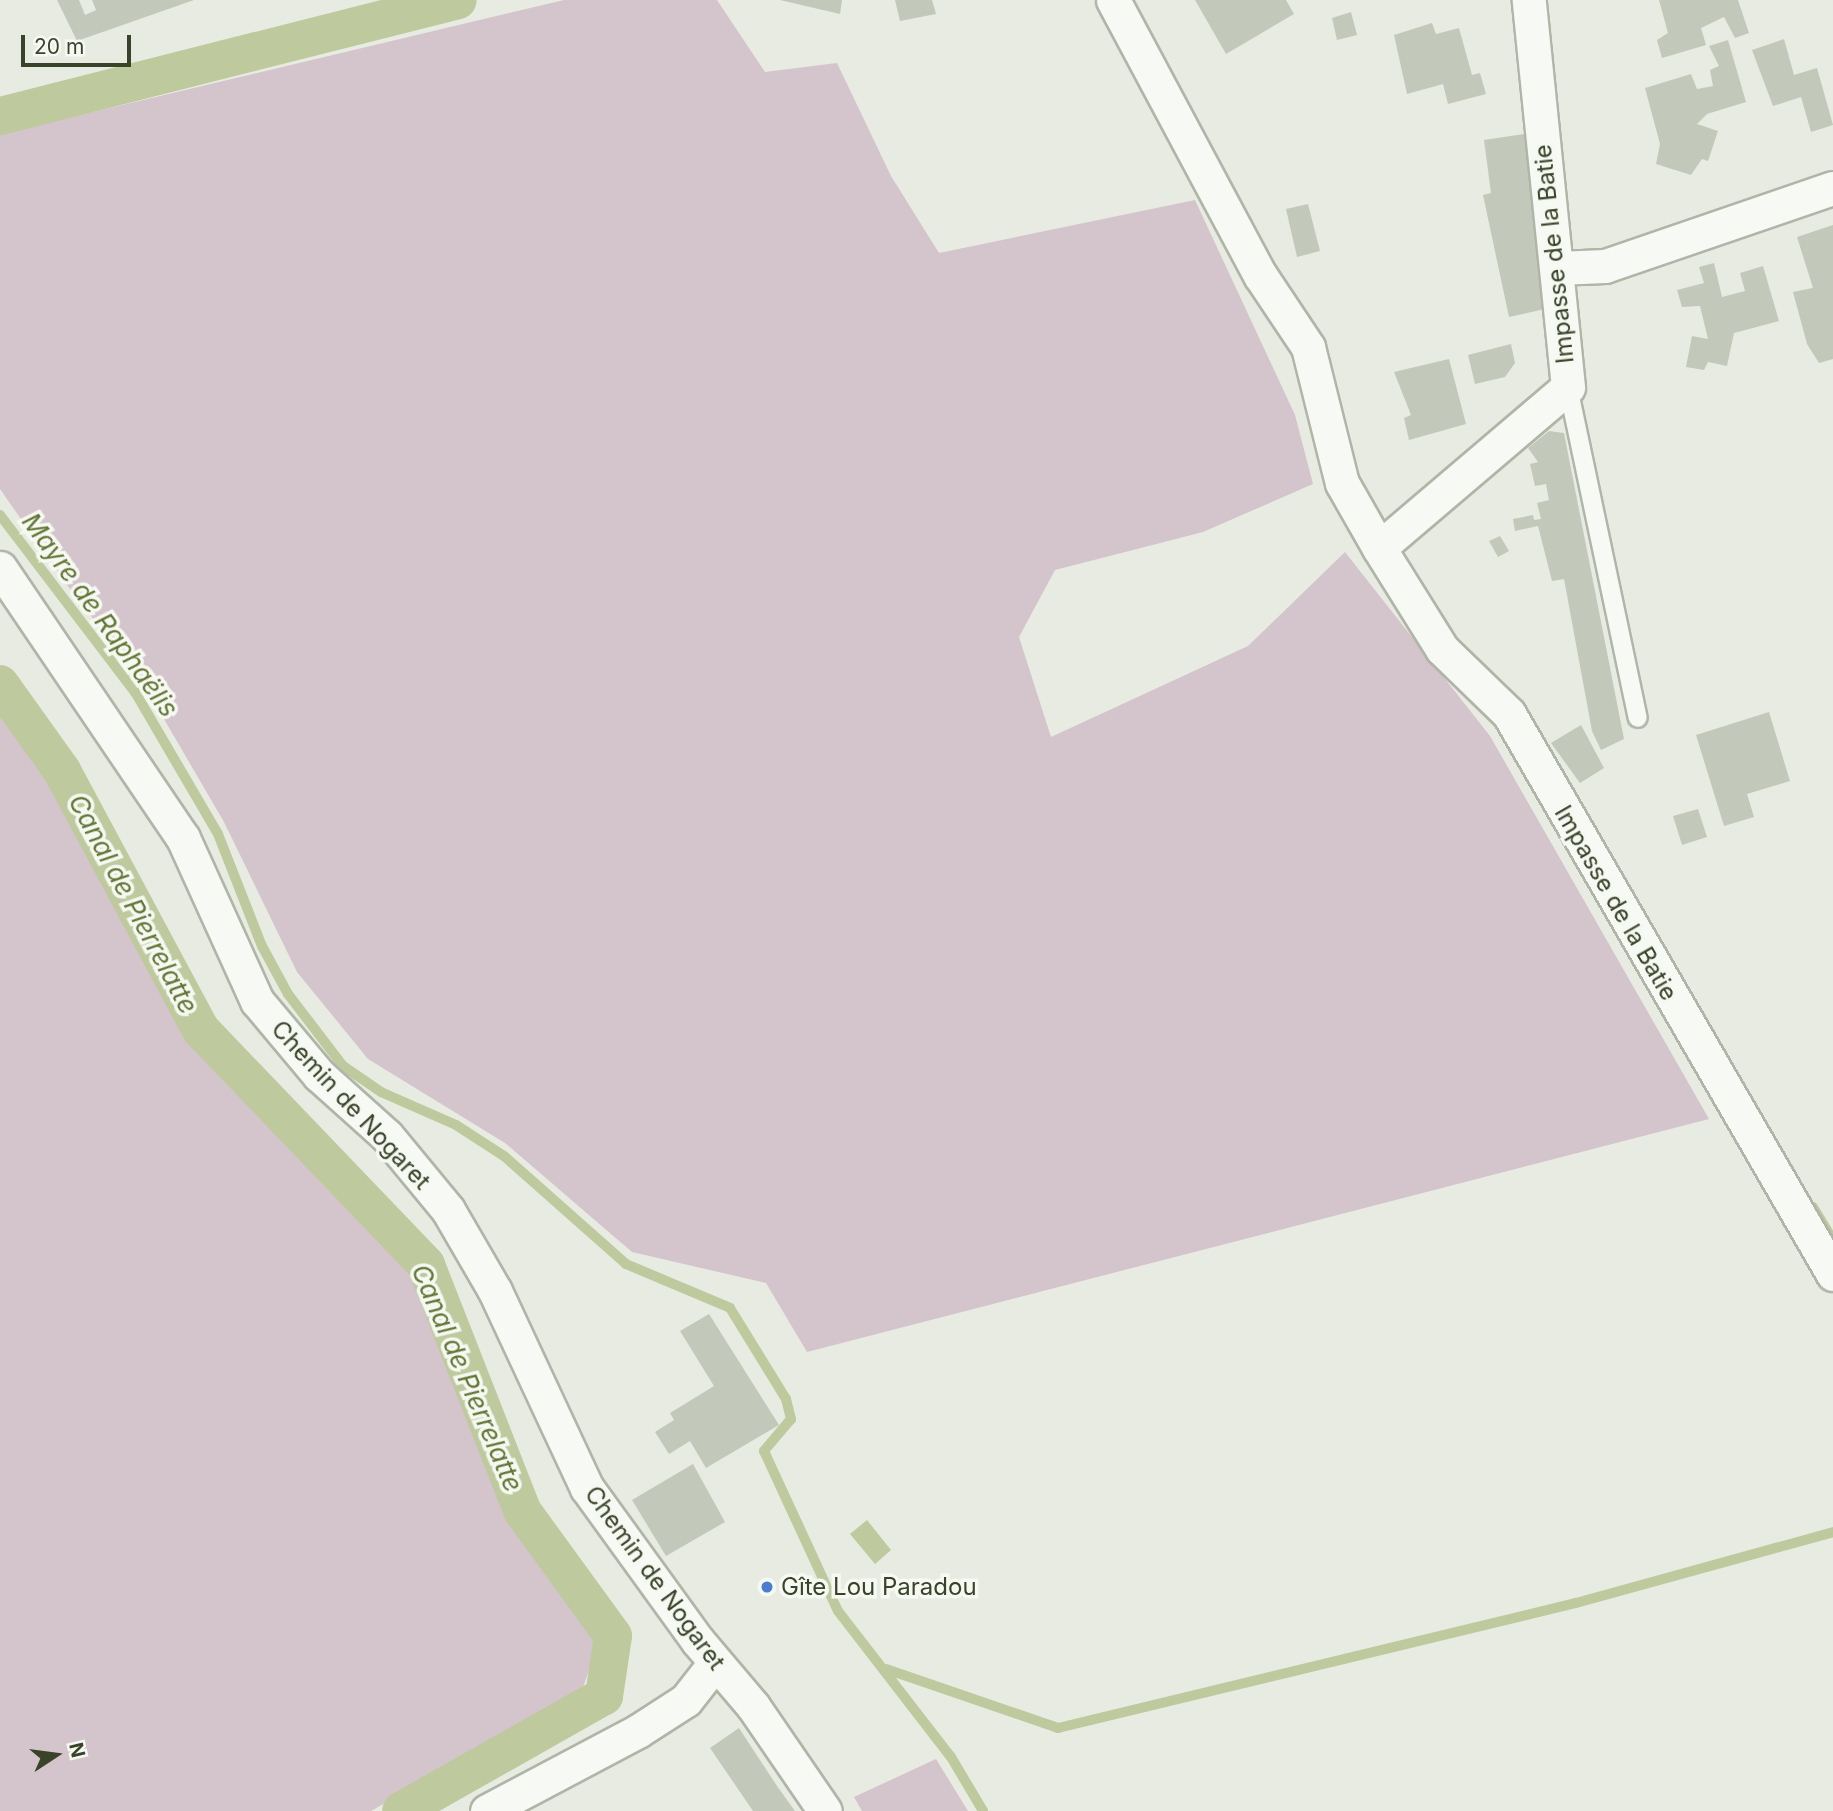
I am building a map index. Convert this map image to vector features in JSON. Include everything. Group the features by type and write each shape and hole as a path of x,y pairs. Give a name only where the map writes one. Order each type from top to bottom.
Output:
{"street":[{"name":"Impasse de la Batie","path":"1113,0 1260,275 1308,347 1342,483 1442,649 1509,714 1833,1274"},
{"name":"Impasse de la Batie","path":"1379,548 1568,387 1529,0"},
{"path":"1557,268 1605,266 1833,188"},
{"name":"Chemin de Nogaret","path":"0,568 183,838 257,1001 319,1075 387,1136 447,1210 495,1291 587,1488 716,1663 753,1706 825,1811"},
{"path":"487,1811 657,1719 685,1700 716,1663"}],"lane":[{"path":"1568,387 1638,718"}],"shaded area":[{"path":"564,0 717,0 765,72 837,63 891,176 939,253 1195,200 1295,415 1313,484 1203,532 1055,570 1019,637 1051,737 1248,646 1345,552 1490,736 1709,1119 807,1352 766,1283 632,1252 505,1143 368,1059 297,972 224,822 143,683 67,585 0,489 0,134"},
{"path":"0,702 58,782 194,1042 409,1266 508,1522 600,1640 582,1690 371,1811 0,1811"},
{"path":"867,1520 891,1550 875,1564 850,1534"},
{"path":"936,1759 968,1811 862,1811 854,1797"}],"building":[{"path":"57,0 79,0 85,15 96,10 92,0 194,0 77,41"},
{"path":"780,0 842,0 840,14"},
{"path":"895,0 932,0 936,14 900,21"},
{"path":"1195,0 1286,0 1294,14 1226,54"},
{"path":"1659,0 1738,0 1749,33 1735,38 1724,17 1701,28 1706,45 1662,58 1657,40 1668,33"},
{"path":"1351,12 1357,35 1337,40 1332,18"},
{"path":"1432,23 1436,34 1459,28 1472,75 1480,73 1486,94 1448,104 1443,84 1407,94 1394,35"},
{"path":"1784,39 1794,75 1817,68 1833,125 1811,132 1801,97 1773,106 1752,50"},
{"path":"1728,40 1746,102 1707,114 1697,124 1718,131 1708,161 1702,159 1691,175 1656,164 1660,144 1645,88 1691,74 1697,89 1713,86 1710,70 1719,66 1709,46"},
{"path":"1524,134 1549,308 1509,317 1483,195 1491,193 1484,140"},
{"path":"1308,204 1320,251 1297,257 1286,209"},
{"path":"1833,225 1833,359 1819,363 1807,344 1793,292 1813,288 1797,237"},
{"path":"1714,263 1722,297 1745,291 1740,273 1763,266 1779,321 1734,333 1727,366 1708,362 1704,370 1686,367 1692,336 1708,339 1700,306 1682,307 1677,290 1704,283 1699,267"},
{"path":"1511,344 1515,363 1505,377 1475,384 1468,355"},
{"path":"1449,359 1466,424 1409,440 1404,418 1411,415 1394,372"},
{"path":"1549,431 1564,433 1624,739 1601,750 1592,731 1564,579 1552,581 1538,526 1515,531 1513,519 1533,515 1534,520 1541,519 1537,503 1549,500 1546,484 1535,486 1530,464 1538,462 1528,448"},
{"path":"1500,536 1509,551 1498,557 1489,541"},
{"path":"1769,712 1790,781 1747,794 1754,817 1724,826 1696,735"},
{"path":"1581,725 1604,768 1580,783 1551,743"},
{"path":"1698,809 1707,837 1682,845 1673,816"},
{"path":"709,1314 779,1425 706,1468 690,1441 669,1454 655,1432 674,1420 670,1413 714,1386 680,1331"},
{"path":"693,1464 725,1522 666,1556 632,1500"},
{"path":"739,1728 795,1811 753,1811 710,1748"}],"waterway":[{"name":"Canal de Pierrelatte","path":"0,116 458,0"},
{"name":"Mayre de Raphaëlis","path":"0,515 135,692 218,834 262,946 288,994 343,1066 381,1092 456,1125 504,1156 626,1264 730,1308 786,1399 791,1419 764,1451 838,1611 951,1757 983,1811"},
{"name":"Canal de Pierrelatte","path":"0,684 62,771 201,1030 426,1265 523,1512 613,1636 604,1696 401,1811"},
{"path":"1813,1207 1833,1240"},
{"path":"886,1669 1058,1728 1576,1603 1833,1532"}],"place":[{"name":"Gîte Lou Paradou","path":"767,1587"}]}
